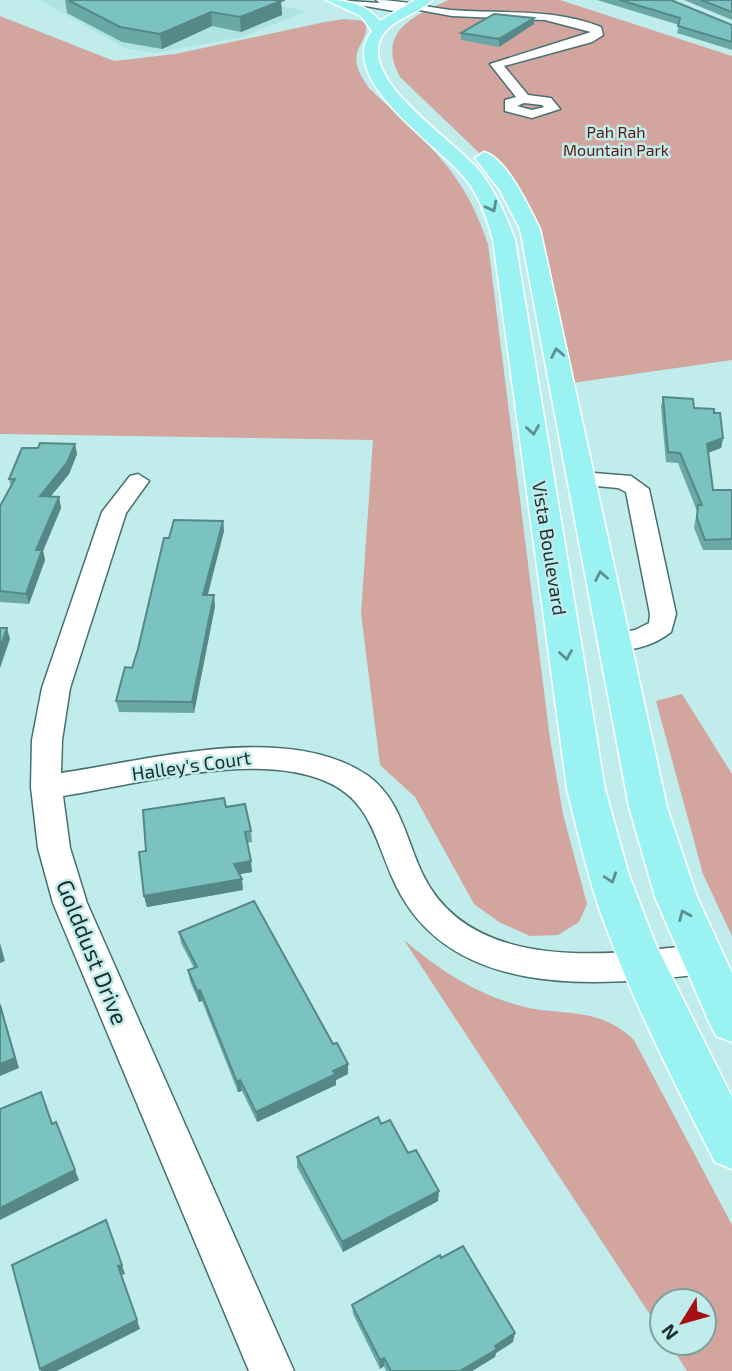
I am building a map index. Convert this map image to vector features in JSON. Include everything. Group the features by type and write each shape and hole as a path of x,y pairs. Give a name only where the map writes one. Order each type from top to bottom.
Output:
{"main road":[{"path":"335,0 366,13 412,8"},
{"path":"412,8 392,41 392,66 403,82 497,173 521,208 538,258 648,807 676,897 732,1022"},
{"name":"Vista Boulevard","path":"412,8 368,57 371,70 401,105 470,172 497,216 504,240 586,789 609,873 644,966 678,1044 732,1144"}],"street":[{"path":"335,0 458,14 513,14 576,23 597,30 597,35 588,40 496,64 524,99"},
{"path":"582,479 623,481 636,489 663,614 662,626 654,634 639,640 614,642"},
{"name":"Golddust Drive","path":"138,481 114,512 56,688 47,740 46,787 54,848 70,904 272,1371"},
{"name":"Halley's Court","path":"46,787 246,755 289,758 315,765 359,785 374,800 385,815 409,881 421,900 437,918 460,936 522,961 549,967 644,966 702,958"}],"shaded area":[{"path":"40,0 247,0 307,11 242,37 154,53 125,48"}],"green space":[{"name":"Pah Rah Mountain Park","path":"449,0 560,0 732,56 732,360 565,384 537,248 495,168 400,77 394,62 392,49 402,28 422,13"},
{"path":"0,16 114,61 175,54 325,22 344,19 366,21 364,37 356,56 361,75 369,88 440,157 454,175 467,195 488,244 550,739 563,814 587,904 579,922 558,935 530,936 499,922 474,904 415,797 380,765 361,613 373,440 0,434"},
{"path":"682,694 732,774 732,936 703,874 656,701"},
{"path":"404,940 442,970 483,993 531,1008 591,1016 620,1028 634,1040 732,1225 732,1371 687,1371 678,1357 718,1357 718,1287 648,1287 648,1312"}],"building":[{"path":"68,0 281,1 240,17 211,12 160,34 120,27"},
{"path":"620,0 671,0 732,25 732,42 678,26 680,18"},
{"path":"701,0 732,0 732,12"},
{"path":"494,14 534,18 499,39 461,33"},
{"path":"663,397 693,399 694,408 714,409 714,413 720,413 723,438 707,444 713,490 732,490 732,539 705,540 697,518 698,505 702,505 680,453 668,452"},
{"path":"40,443 75,444 67,463 40,496 59,497 36,550 42,550 26,594 0,591 0,506 15,479 9,479 22,448 38,448"},
{"path":"174,520 223,521 203,595 214,595 192,702 116,701 125,667 132,668 164,538 169,538"},
{"path":"0,628 7,628 0,648"},
{"path":"224,798 226,807 245,804 251,831 245,832 251,861 234,864 242,879 144,896 139,852 146,851 143,810"},
{"path":"254,901 333,1044 337,1043 348,1064 333,1071 336,1074 256,1112 240,1080 237,1082 200,990 197,991 188,970 197,967 179,932"},
{"path":"0,1005 15,1058 0,1064"},
{"path":"41,1092 52,1124 56,1122 75,1170 0,1208 0,1109"},
{"path":"378,1117 381,1124 390,1120 408,1153 416,1150 439,1191 342,1242 297,1157"},
{"path":"106,1220 122,1265 118,1266 137,1320 40,1369 12,1265"},
{"path":"463,1246 515,1333 495,1346 497,1349 460,1371 391,1371 384,1358 380,1360 352,1305 440,1255 441,1258"}]}
